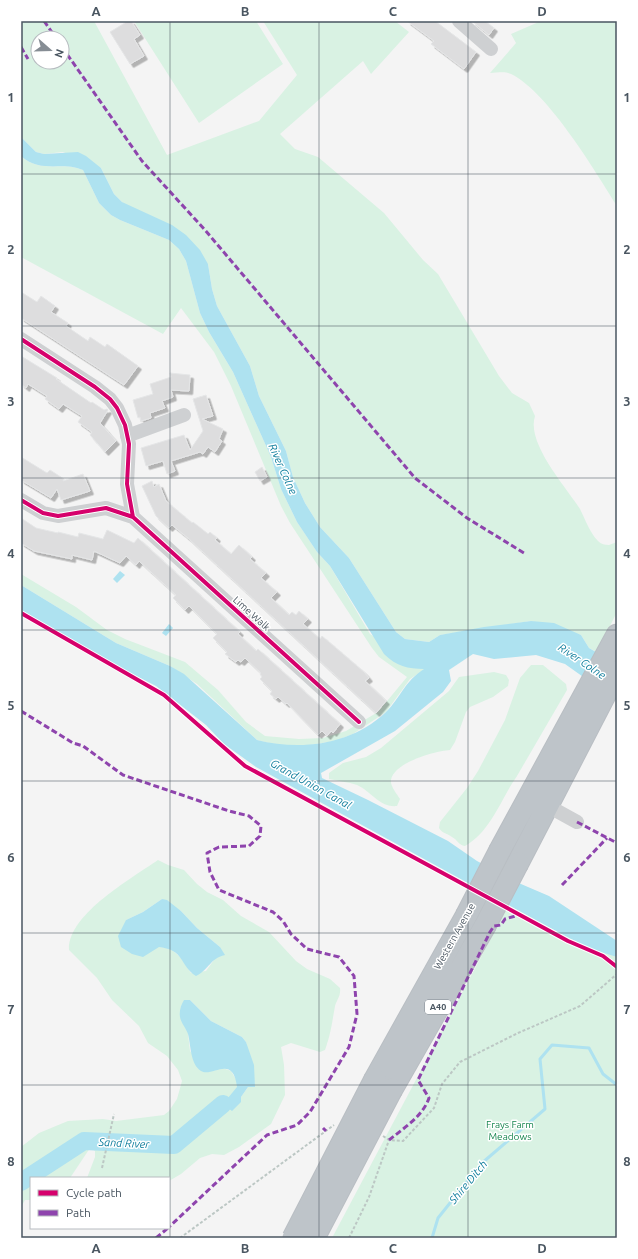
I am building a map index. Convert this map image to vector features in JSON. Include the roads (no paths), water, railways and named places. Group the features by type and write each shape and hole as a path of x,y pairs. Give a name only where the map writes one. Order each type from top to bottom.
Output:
{"highway":[{"name":"Western Avenue","path":"293,1238 383,1084 486,926 548,806 595,693 615,639"},
{"name":"Western Avenue","path":"314,1238 383,1084 500,850 595,693 617,672"}],"street":[{"path":"459,21 491,49"},
{"path":"21,339 95,387 110,399 121,415 127,436 129,453 127,484 133,517 106,508 58,516 43,513 21,500"},
{"path":"127,436 184,415"},
{"name":"Lime Walk","path":"133,517 359,722"},
{"path":"548,806 577,822"}],"water":[{"path":"21,137 36,152 44,154 78,152 86,156 101,168 114,194 122,202 172,225 186,235 200,250 208,264 212,289 217,306 250,366 259,396 286,451 293,477 305,503 320,527 349,558 396,632 405,639 429,642 440,635 484,627 531,621 554,623 581,635 589,648 617,664 617,701 565,664 536,655 494,659 473,654 449,670 451,681 443,692 395,731 321,773 322,778 448,841 477,861 521,884 549,896 617,941 617,957 594,950 565,936 256,767 224,744 206,725 156,686 113,664 21,610 21,585 116,643 170,666 184,674 257,740 274,743 308,745 341,738 357,732 386,712 407,684 424,669 402,666 384,654 330,566 317,552 297,522 281,489 271,457 233,372 209,332 200,313 186,261 179,249 169,240 111,215 99,203 83,170 67,167 36,165 21,156"},
{"path":"120,571 125,575 117,583 113,579"},
{"path":"169,624 173,628 166,636 162,633"},
{"path":"162,899 167,900 181,911 197,928 220,947 225,955 216,959 196,976 173,951 159,947 143,957 132,954 121,947 118,936 126,920 143,912"},
{"path":"184,1000 190,1000 211,1021 242,1037 246,1042 254,1065 255,1087 248,1087 241,1097 241,1102 232,1111 223,1104 237,1087 235,1077 231,1071 227,1069 206,1072 197,1068 193,1059 188,1034 180,1017 180,1008"}],"waterway":[{"name":"Shire Ditch","path":"432,1238 438,1218 482,1163 545,1109 540,1059 552,1045 589,1048 603,1074 617,1085"},
{"name":"Sand River","path":"21,1182 84,1141 174,1145 223,1104"}],"water label":[{"name":"River Colne","path":"283,469"},
{"name":"River Colne","path":"582,661"},
{"name":"Grand Union Canal","path":"311,784"}],"park label":[{"name":"Frays Farm Meadows","path":"510,1130"}]}
